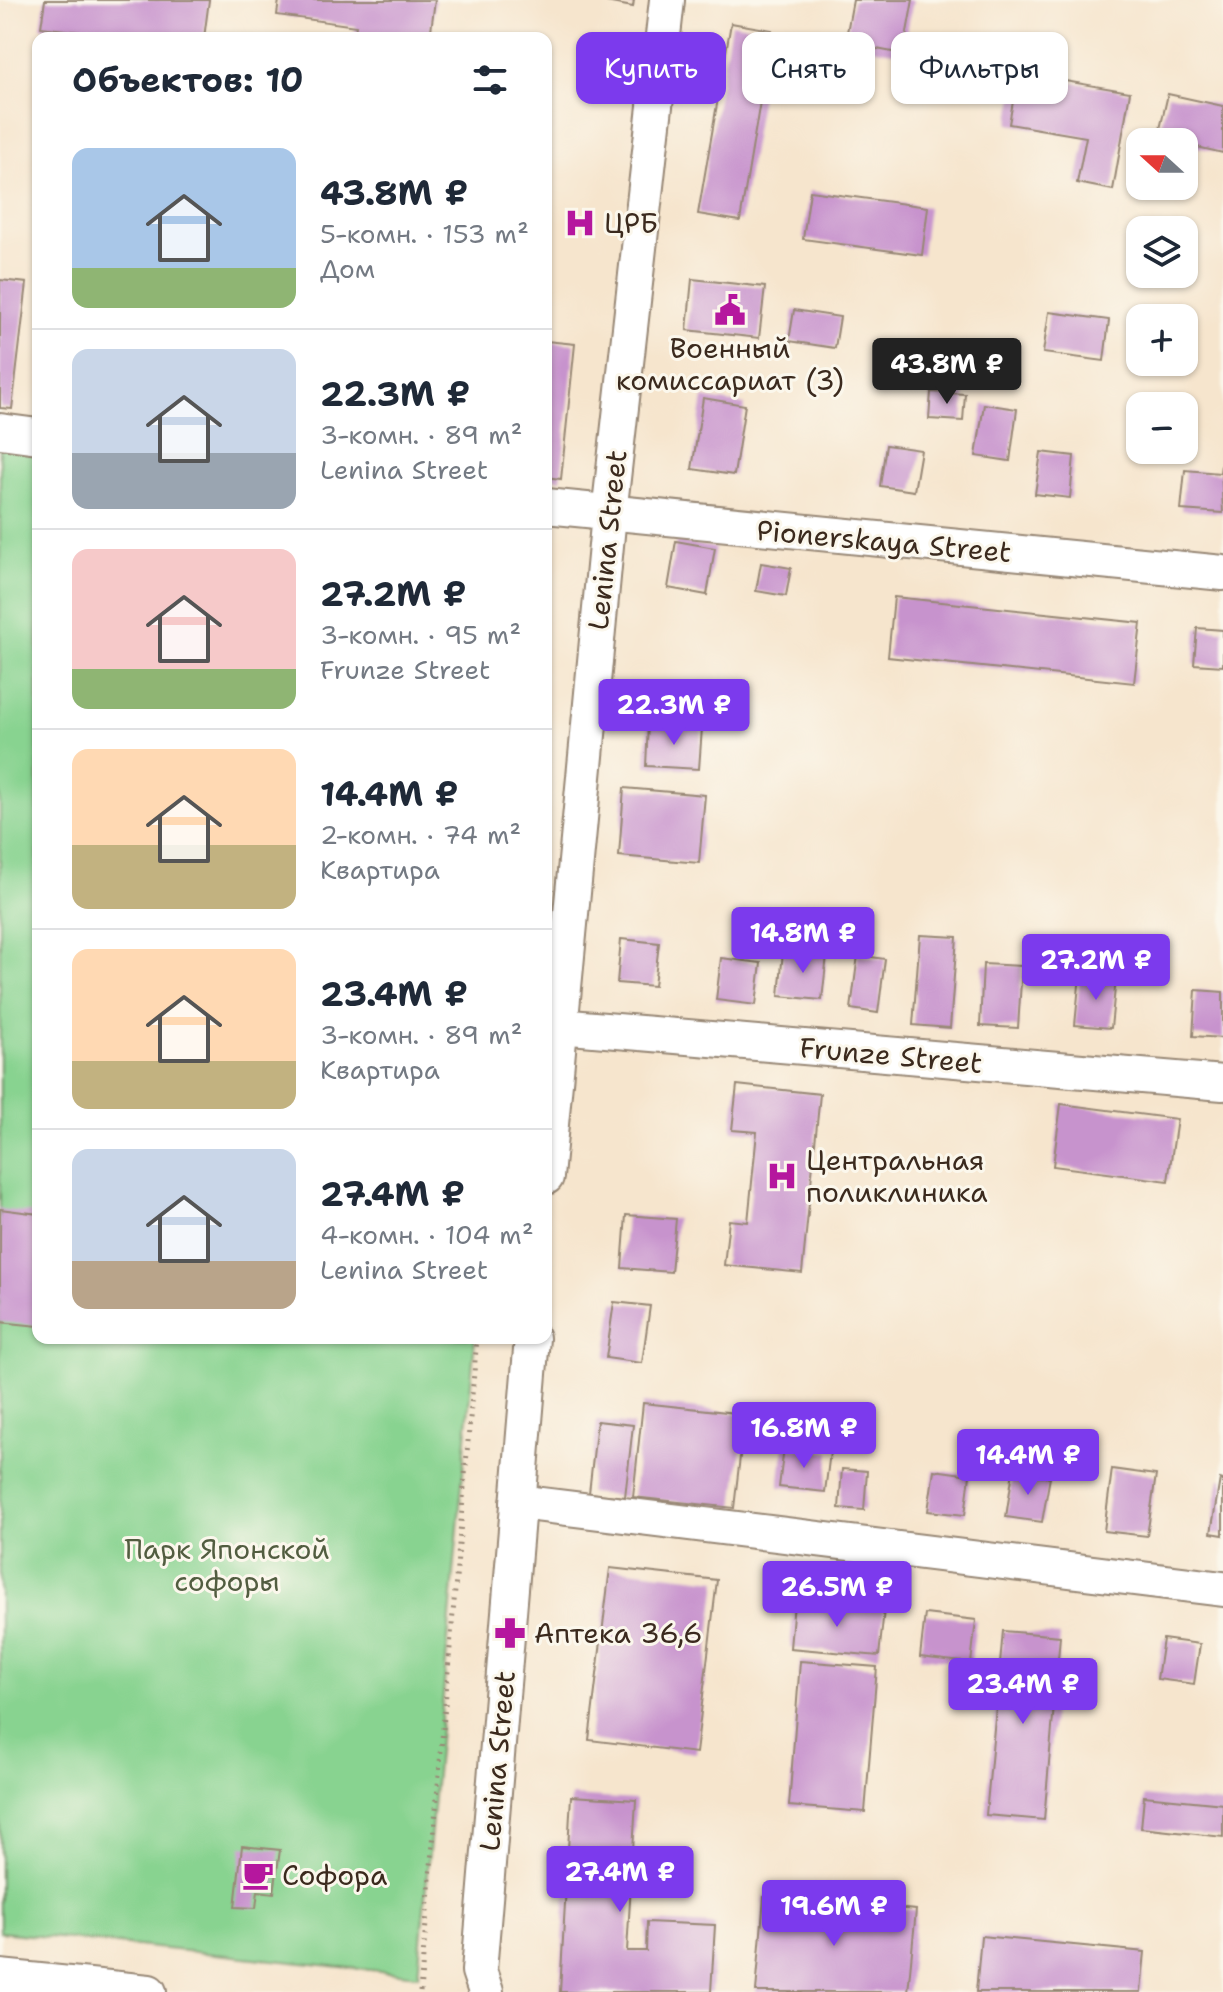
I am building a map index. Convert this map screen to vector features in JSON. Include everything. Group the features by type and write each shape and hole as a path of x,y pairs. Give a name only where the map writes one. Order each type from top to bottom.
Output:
{"street":[{"name":"Lenina Street","path":"552,1107 609,514 667,0"},
{"path":"0,431 32,435"},
{"name":"Pionerskaya Street","path":"552,507 1223,573"},
{"name":"Frunze Street","path":"559,1026 1223,1083"},
{"name":"Lenina Street","path":"486,1992 479,1971 531,1344"},
{"path":"518,1502 1223,1589"},
{"path":"0,1977 149,1992"}],"path":[{"path":"420,1992 476,1344"}],"green space":[{"name":"Парк Японской софоры","path":"0,447 32,450 32,1344 474,1344 418,1975 0,1932"}],"building":[{"path":"45,0 209,0 205,32 81,32 41,27"},
{"path":"279,0 435,0 431,32 355,32 356,26 277,15"},
{"path":"595,0 634,0 633,7"},
{"path":"853,0 913,0 907,32 891,32 891,52 875,49 875,32 847,32"},
{"path":"731,23 772,30 742,32 742,104 760,104 740,221 698,214 717,104 726,104 726,52"},
{"path":"1068,81 1130,92 1113,190 1077,183 1086,137 1009,124 1013,104 1068,104"},
{"path":"1168,94 1223,106 1223,153 1198,147 1198,128 1160,128"},
{"path":"810,191 928,207 922,255 803,239"},
{"path":"692,279 765,287 759,338 687,330"},
{"path":"0,280 27,283 12,409 0,408"},
{"path":"794,310 840,317 835,348 789,341"},
{"path":"1049,312 1109,320 1104,361 1043,353"},
{"path":"552,342 575,344 561,479 552,478"},
{"path":"931,392 965,394 963,421 929,419"},
{"path":"703,398 745,405 734,475 692,469"},
{"path":"984,404 1017,409 1010,461 976,456"},
{"path":"886,445 921,450 914,491 880,486"},
{"path":"1041,452 1074,456 1070,498 1035,494"},
{"path":"1221,465 1223,513 1181,510 1185,470 1220,473"},
{"path":"676,541 715,548 707,595 668,588"},
{"path":"761,563 791,568 786,596 756,591"},
{"path":"894,597 1141,623 1134,683 888,657"},
{"path":"1197,628 1223,630 1223,666 1194,664"},
{"path":"648,724 702,728 699,769 646,766"},
{"path":"624,788 705,795 699,863 619,856"},
{"path":"920,935 957,937 950,1028 913,1025"},
{"path":"621,939 659,943 654,986 617,983"},
{"path":"783,951 827,955 822,1000 779,996"},
{"path":"858,955 885,959 878,1013 851,1009"},
{"path":"721,958 761,963 756,1005 716,1000"},
{"path":"983,964 1022,966 1018,1028 980,1026"},
{"path":"1080,975 1116,978 1111,1028 1075,1025"},
{"path":"1196,990 1223,992 1223,1038 1193,1036"},
{"name":"Центральная поликлиника","path":"737,1085 820,1094 802,1273 724,1265 729,1220 748,1222 757,1132 732,1130"},
{"path":"1061,1104 1177,1119 1168,1181 1053,1166"},
{"path":"0,1209 32,1213 32,1325 0,1322"},
{"path":"626,1215 676,1219 671,1272 622,1268"},
{"path":"614,1302 650,1306 642,1363 606,1358"},
{"path":"643,1403 745,1414 734,1508 633,1497"},
{"path":"597,1421 633,1425 625,1497 589,1493"},
{"path":"784,1447 830,1452 825,1492 779,1487"},
{"path":"842,1469 867,1471 864,1510 839,1508"},
{"path":"1112,1469 1156,1475 1147,1536 1104,1531"},
{"path":"934,1470 970,1475 965,1515 928,1511"},
{"path":"1013,1471 1050,1477 1042,1522 1006,1517"},
{"path":"1220,1479 1223,1480 1223,1535 1211,1533"},
{"path":"610,1568 717,1580 696,1753 589,1740"},
{"path":"794,1603 884,1610 879,1656 790,1648"},
{"path":"925,1614 976,1620 971,1663 920,1657"},
{"path":"1003,1631 1060,1636 1044,1820 986,1815"},
{"path":"1163,1639 1200,1644 1194,1684 1157,1679"},
{"path":"800,1661 877,1667 865,1812 789,1806"},
{"path":"571,1796 636,1800 627,1951 646,1951 647,1922 715,1925 711,1992 560,1992"},
{"path":"1144,1796 1223,1804 1223,1837 1141,1828"},
{"path":"242,1846 280,1850 274,1893 258,1891 256,1908 235,1907"},
{"path":"764,1897 916,1910 908,1992 756,1992"},
{"path":"981,1936 1145,1952 1141,1992 976,1992"}],"place":[{"name":"ЦРБ","path":"580,223"},
{"name":"Военный комиссариат (3)","path":"730,310"},
{"name":"Центральная поликлиника","path":"782,1176"},
{"name":"Аптека 36,6","path":"510,1633"},
{"name":"Софора","path":"258,1875"}]}
